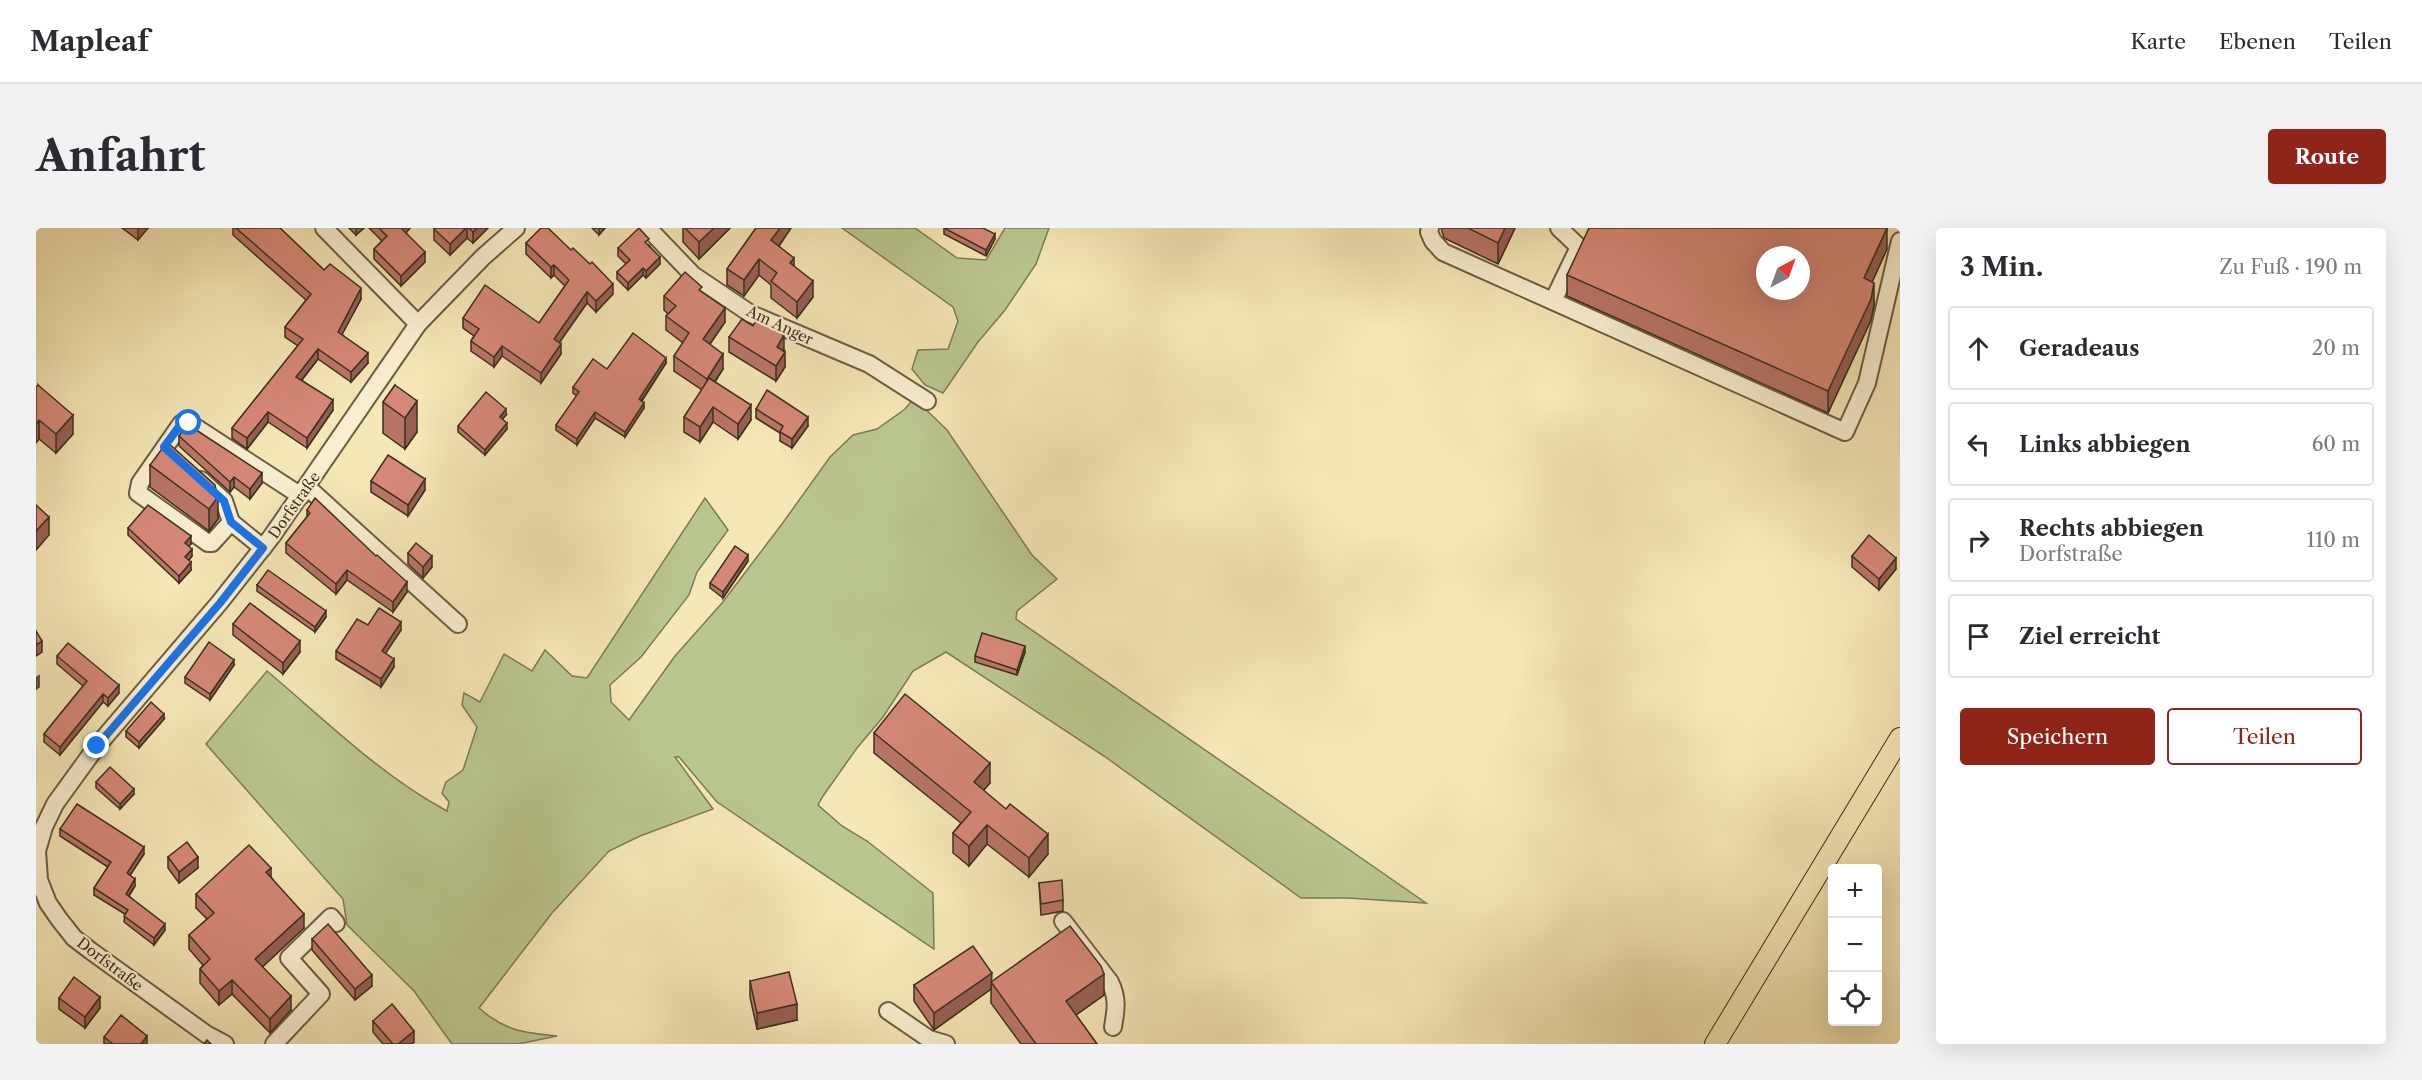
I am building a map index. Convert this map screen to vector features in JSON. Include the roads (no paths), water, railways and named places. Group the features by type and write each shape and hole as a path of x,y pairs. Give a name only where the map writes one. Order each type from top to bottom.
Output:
{"main road":[{"path":"1715,1044 1900,738"}],"street":[{"path":"324,228 418,324"},
{"name":"Dorfstraße","path":"225,1044 206,1034 74,938 48,903 39,880 37,851 40,829 97,746 220,603 263,548 304,492 418,324 483,257 516,228"},
{"name":"Am Anger","path":"648,228 693,275 743,309 770,323 869,364 927,401"},
{"path":"1430,228 1429,232 1433,241 1443,252 1845,432 1867,383 1900,241"},
{"path":"1553,301 1579,247 1559,228"},
{"path":"231,522 212,543 208,543 138,493 140,483 181,424 189,423 304,492 458,624"},
{"path":"164,447 224,501 231,522 263,548"},
{"path":"274,1044 321,994 289,958 331,918 336,923"},
{"path":"1063,921 1110,982 1117,1004 1113,1027"},
{"path":"888,1011 929,1039 946,1044"}]}
